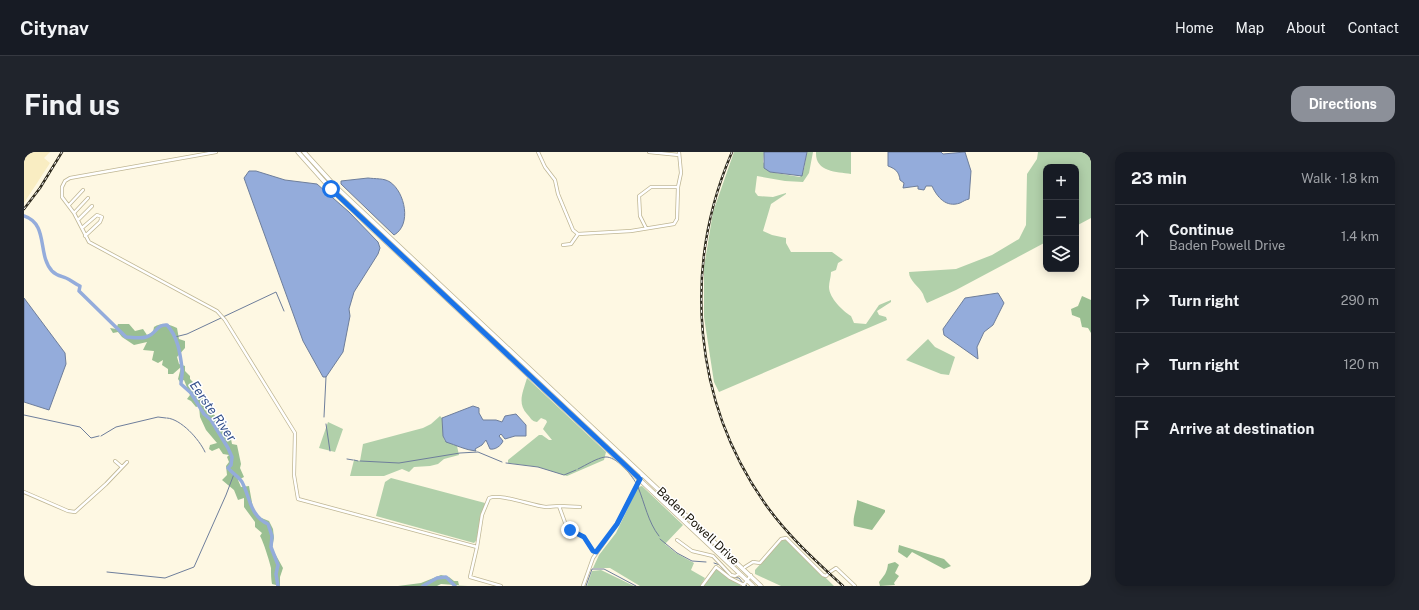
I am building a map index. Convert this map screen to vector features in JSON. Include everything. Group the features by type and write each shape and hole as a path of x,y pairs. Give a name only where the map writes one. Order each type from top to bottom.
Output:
{"main road":[{"name":"Baden Powell Drive","path":"298,152 341,199 753,586"},
{"name":"Baden Powell Drive","path":"304,152 335,186 762,586"}],"street":[{"path":"216,152 70,178 65,181 61,190 62,197 74,213 89,242 221,314 295,433 294,480 299,500 476,547"},
{"path":"538,152 554,180 558,194 573,230 578,234 631,231 672,225 677,221 678,187 681,173 679,153 652,154 649,152"},
{"path":"646,228 640,218 639,196 651,187 678,187"},
{"path":"69,205 83,190"},
{"path":"74,213 88,198"},
{"path":"78,220 92,206"},
{"path":"82,228 97,215 102,217 100,222 86,236"},
{"path":"563,245 571,244 578,234"},
{"path":"115,462 122,467"},
{"path":"24,492 68,511 75,512 127,462"},
{"path":"583,586 596,552 617,524 642,475"},
{"path":"501,586 470,576 482,515 487,500 491,496 513,498 547,507 580,507"},
{"path":"559,506 567,528 584,537 593,551 596,552"},
{"path":"745,567 753,562 760,562 781,539 786,538 823,575 826,576 836,568 855,586"},
{"path":"677,540 692,551 713,556 731,575 739,574"},
{"path":"702,586 713,569 722,566"},
{"path":"718,568 743,585 750,575"}],"shaded area":[{"path":"24,152 50,152 44,158 50,163 24,203"}],"green space":[{"path":"734,152 764,152 763,162 770,172 800,177 804,169 807,152 813,152 809,173 803,182 785,181 757,176 755,192 758,196 773,197 786,193 771,204 763,231 772,235 786,238 786,243 791,252 832,252 843,260 838,263 836,270 831,272 829,285 830,291 837,304 851,316 854,323 866,324 879,305 891,300 891,302 877,311 879,315 886,317 887,320 719,392 714,382 704,317 704,267 713,212"},
{"path":"816,152 851,152 851,174 828,170 823,167 819,164"},
{"path":"1038,152 1091,152 1091,218 1079,224 1079,164 1043,164 1043,244 956,290 927,303 921,291 912,281 909,272 956,269 992,255 1019,239 1026,225 1027,174 1037,159"},
{"path":"1082,296 1091,300 1091,333 1088,328 1082,327 1080,318 1072,315 1071,309 1078,306"},
{"path":"118,324 129,324 135,331 143,329 147,335 153,332 154,327 160,324 177,328 179,339 185,341 185,348 177,357 179,364 185,366 185,371 196,385 207,407 217,418 226,437 231,439 232,444 237,445 241,464 240,468 244,477 238,480 241,487 249,486 253,508 259,517 269,521 273,529 274,538 272,548 283,568 280,577 280,586 272,584 271,566 260,536 262,533 255,527 255,522 244,507 244,498 238,500 234,490 222,480 227,475 226,466 229,462 227,457 229,455 223,454 219,448 212,451 209,449 210,445 217,443 206,430 200,417 199,406 196,407 187,399 190,395 184,380 180,382 178,379 181,367 173,374 168,374 168,369 162,365 163,360 158,363 152,360 154,351 143,350 147,342 134,345 122,337 118,332 113,333 110,328 116,329"},
{"path":"928,339 935,347 955,357 949,375 941,374 906,360"},
{"path":"527,378 606,452 604,460 567,476 538,467 508,463 508,460 539,435 552,440 543,429 547,422 546,420 541,418 537,422 533,421 522,406 522,397"},
{"path":"440,416 442,418 444,440 457,446 459,455 444,459 438,464 414,467 409,472 402,469 384,476 350,476 354,460 360,461 363,444 423,428 431,424"},
{"path":"328,422 343,429 335,452 319,448"},
{"path":"391,478 485,503 476,541 474,543 376,516 385,482"},
{"path":"642,486 683,525 665,544 676,553 694,563 691,570 705,578 700,586 640,586 610,568 593,568 599,555 616,533 638,487"},
{"path":"857,500 885,510 872,530 854,526"},
{"path":"785,538 834,586 781,586 755,574 755,570"},
{"path":"899,545 944,559 951,566 944,569 912,552 907,558 898,552"},
{"path":"895,562 899,565 895,573 899,576 894,583 895,585 880,586 879,582 887,569 888,564"},
{"path":"716,568 741,585 703,586"},
{"path":"601,570 634,586 587,586 592,571"},
{"path":"441,575 449,577 454,581 458,581 459,585 468,586 441,584 437,586 398,586 421,583"}],"water":[{"path":"764,152 807,152 802,176 770,172 764,168"},
{"path":"888,152 941,152 943,154 965,152 971,171 969,199 960,203 950,204 939,198 932,186 926,186 924,190 918,189 918,186 903,188 904,183 900,180 898,173 888,166"},
{"path":"249,171 256,171 285,180 317,184 349,212 378,242 380,248 378,254 354,292 349,309 350,316 343,352 326,377 323,377 303,341 244,178"},
{"path":"368,178 382,179 390,182 395,187 403,201 405,216 403,224 400,230 394,235 341,184 341,181"},
{"path":"998,293 1004,303 993,325 984,332 977,347 978,359 944,335 943,329 965,298"},
{"path":"24,298 65,353 66,364 49,410 24,402"},
{"path":"473,406 479,408 479,413 483,420 496,420 502,422 505,416 516,414 526,425 526,436 515,436 505,439 501,434 499,436 503,441 498,447 490,449 486,440 482,445 475,449 476,451 464,449 446,442 443,436 442,418"}],"waterway":[{"name":"Eerste River","path":"24,216 32,220 37,226 45,257 52,271 80,286 79,291 126,337 146,337 163,325 167,325 171,330 178,345 182,370 181,384 191,393 204,414 211,420 232,457 231,465 228,468 242,482 251,506 257,516 268,524 272,536 271,547 278,565 276,574 278,586"},
{"path":"223,317 276,292 284,311"},
{"path":"175,337 187,334 221,318"},
{"path":"324,417 326,377"},
{"path":"24,415 80,427 91,438 99,436"},
{"path":"101,436 116,427 158,417 166,418"},
{"path":"167,418 178,422 189,430 205,452"},
{"path":"326,424 330,451"},
{"path":"360,461 399,463 460,453 478,452 502,462"},
{"path":"578,469 599,459 609,457 623,466 636,483"},
{"path":"347,459 353,460"},
{"path":"354,460 358,461"},
{"path":"506,463 538,467 564,475 576,470"},
{"path":"107,572 165,578 194,567 234,474"},
{"path":"638,487 649,519 659,536"},
{"path":"660,539 677,553 692,561 706,562"},
{"path":"714,563 720,565"},
{"path":"721,567 729,576"},
{"path":"586,586 592,569 604,569 636,586"},
{"name":"Eerste River","path":"423,586 437,578 446,577 455,586"},
{"path":"731,577 739,578 743,583"}],"railway":[{"path":"24,209 40,188 62,152"},
{"path":"732,152 716,196 706,242 702,288 703,333 710,379 723,423 742,465 766,505 793,538 843,586"}],"route":[{"path":"331,189 640,479 617,524 596,552 593,551 584,537 570,530"}]}
